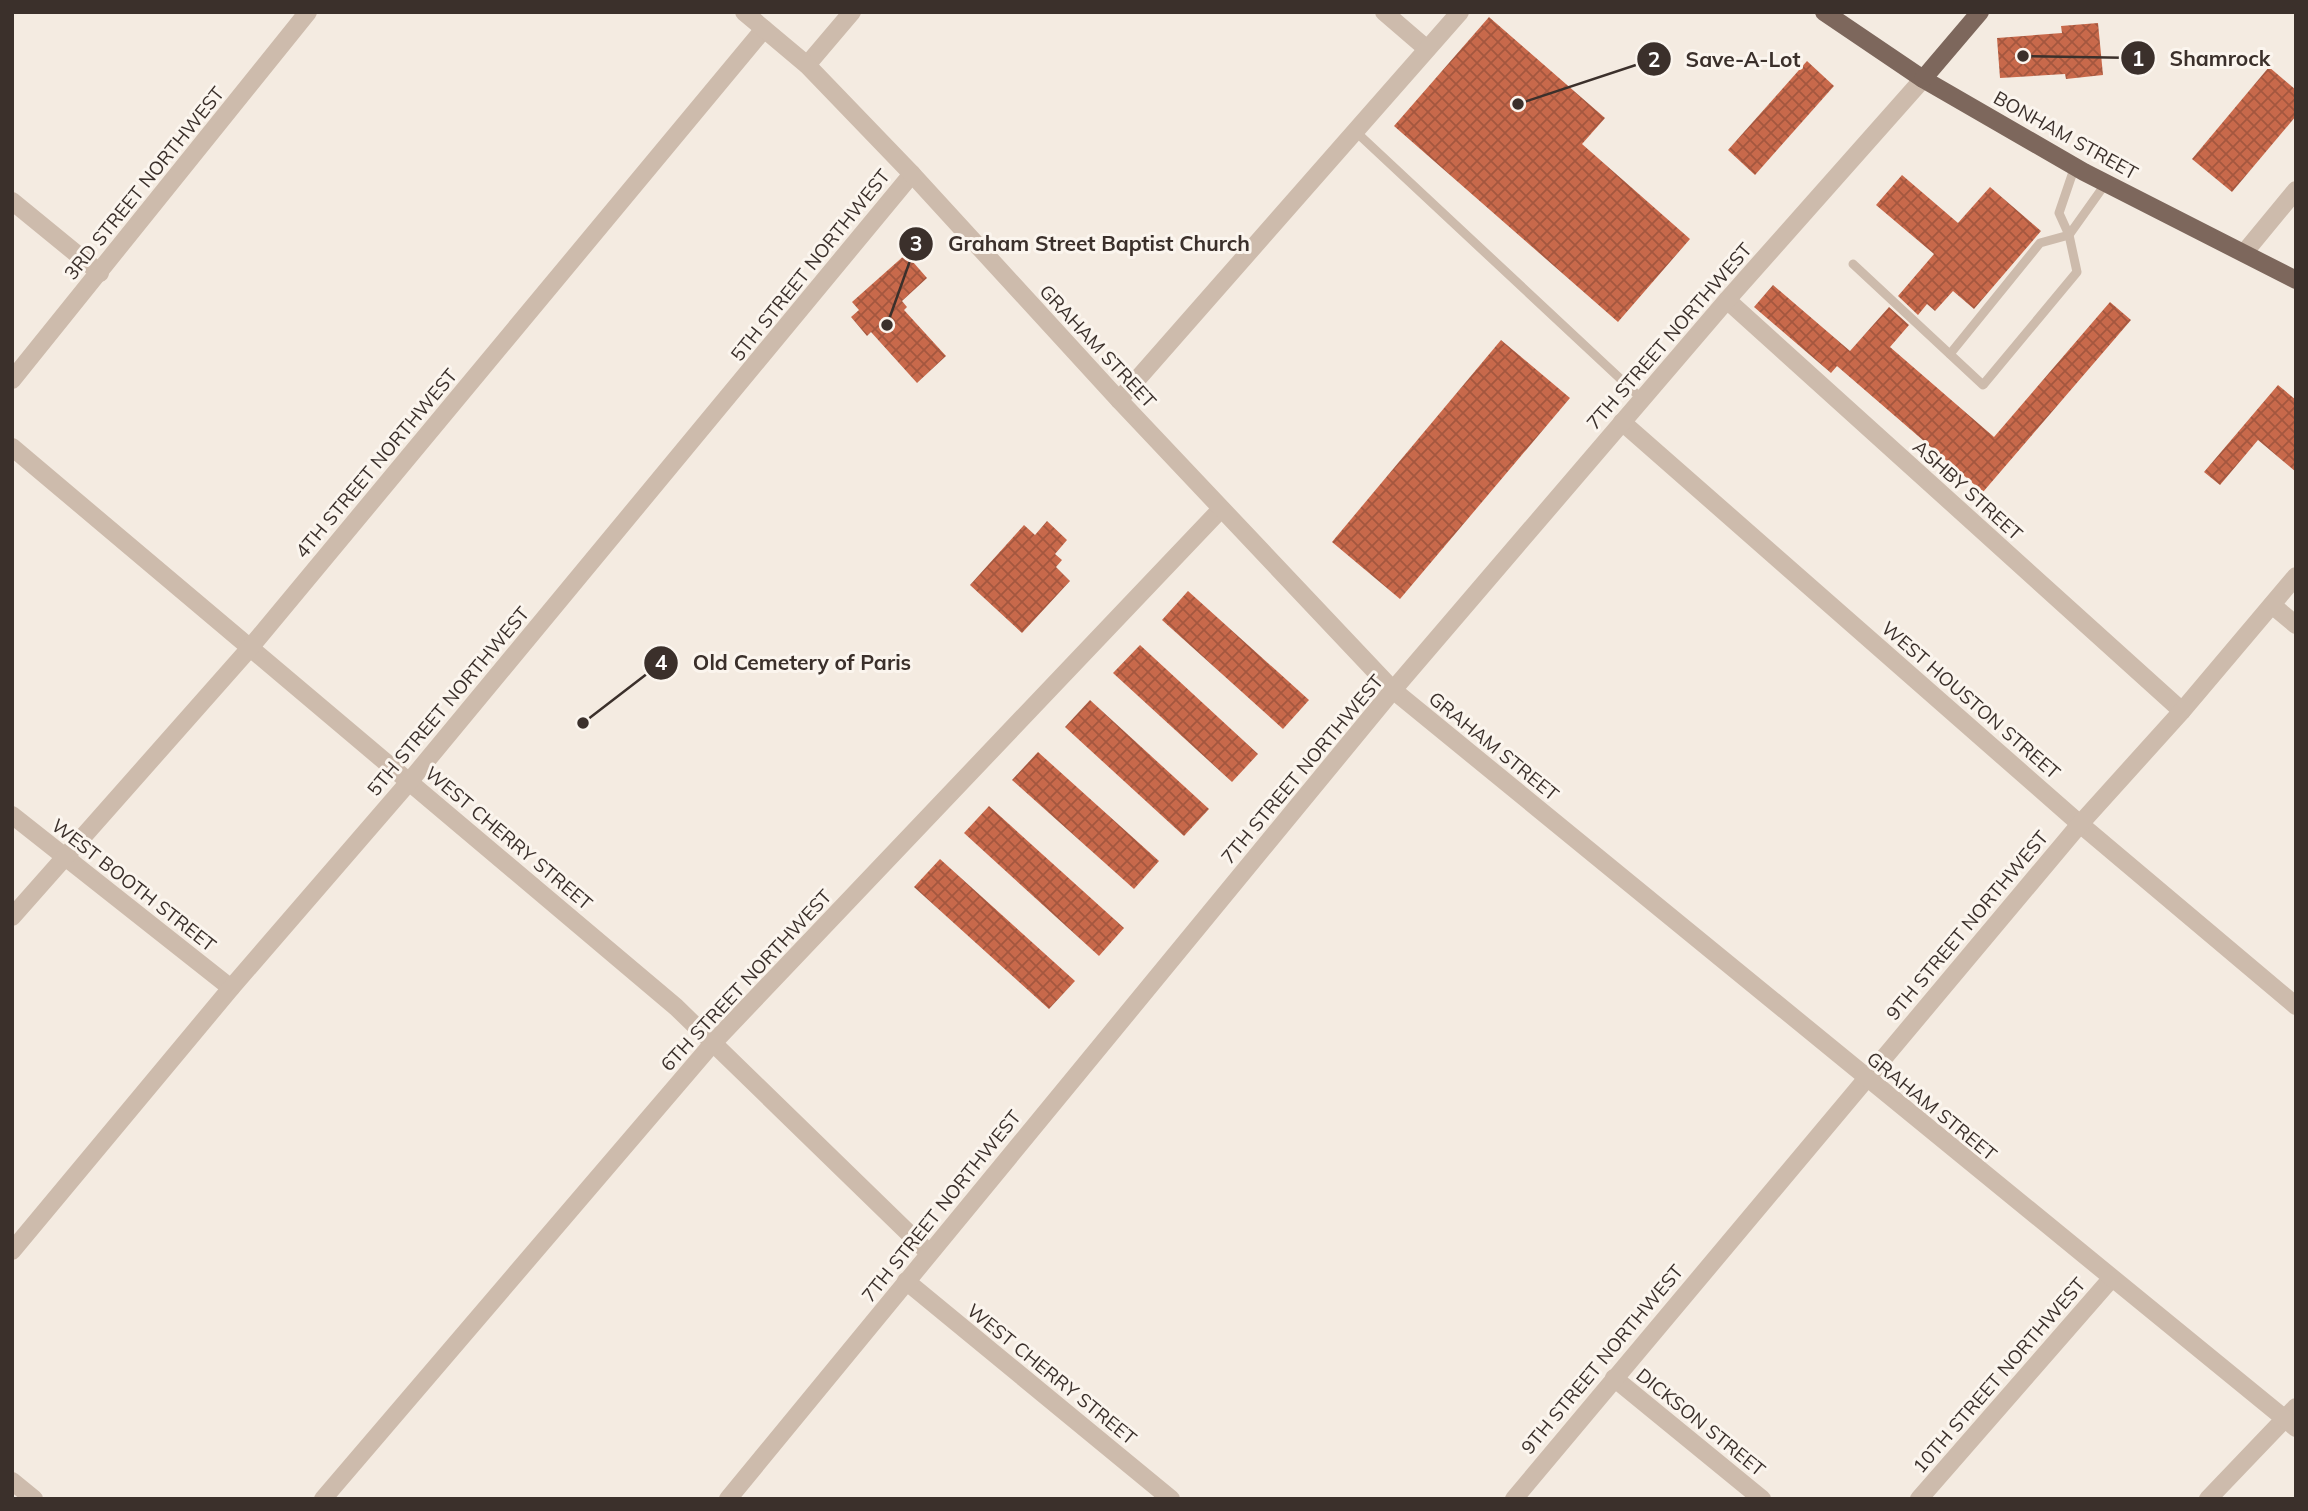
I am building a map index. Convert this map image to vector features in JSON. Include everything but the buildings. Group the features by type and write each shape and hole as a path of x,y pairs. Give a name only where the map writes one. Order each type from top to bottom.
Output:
{"main road":[{"name":"BONHAM STREET","path":"1824,12 1923,79 2075,166 2296,280"},
{"path":"1923,79 1980,12"}],"street":[{"name":"3RD STREET NORTHWEST","path":"12,380 308,12"},
{"name":"GRAHAM STREET","path":"744,12 807,65 912,174 1119,400 1394,690 2111,1279 2292,1418"},
{"path":"807,65 852,12"},
{"path":"1384,12 1427,50"},
{"path":"1119,400 1460,12"},
{"name":"4TH STREET NORTHWEST","path":"12,917 249,649 764,29"},
{"name":"7TH STREET NORTHWEST","path":"728,1499 1394,690 1727,300 1923,79"},
{"name":"5TH STREET NORTHWEST","path":"12,1251 230,988 409,782 912,174"},
{"path":"2245,253 2296,190"},
{"path":"12,201 100,273"},
{"name":"ASHBY STREET","path":"1727,300 2182,711"},
{"name":"WEST HOUSTON STREET","path":"1622,422 2080,824 2296,1006"},
{"name":"WEST CHERRY STREET","path":"12,447 676,1007 929,1253"},
{"name":"6TH STREET NORTHWEST","path":"323,1499 713,1043 1221,509"},
{"name":"9TH STREET NORTHWEST","path":"1514,1499 2080,824 2182,711 2296,576"},
{"path":"2272,605 2296,625"},
{"name":"WEST BOOTH STREET","path":"12,815 230,988"},
{"name":"10TH STREET NORTHWEST","path":"1919,1499 2111,1279"},
{"name":"WEST CHERRY STREET","path":"906,1282 1171,1499"},
{"name":"DICKSON STREET","path":"1614,1377 1762,1499"},
{"path":"2208,1499 2292,1418"},
{"path":"12,1481 34,1499"}],"lane":[{"path":"1355,131 1642,399"},
{"path":"1853,264 1983,385 2077,272 2069,235 2059,213 2075,166"},
{"path":"1950,354 2040,243 2069,235 2106,183"}],"place":[{"name":"Shamrock","path":"2023,56"},
{"name":"Save-A-Lot","path":"1518,104"},
{"name":"Graham Street Baptist Church","path":"887,325"},
{"name":"Old Cemetery of Paris","path":"583,723"}]}
